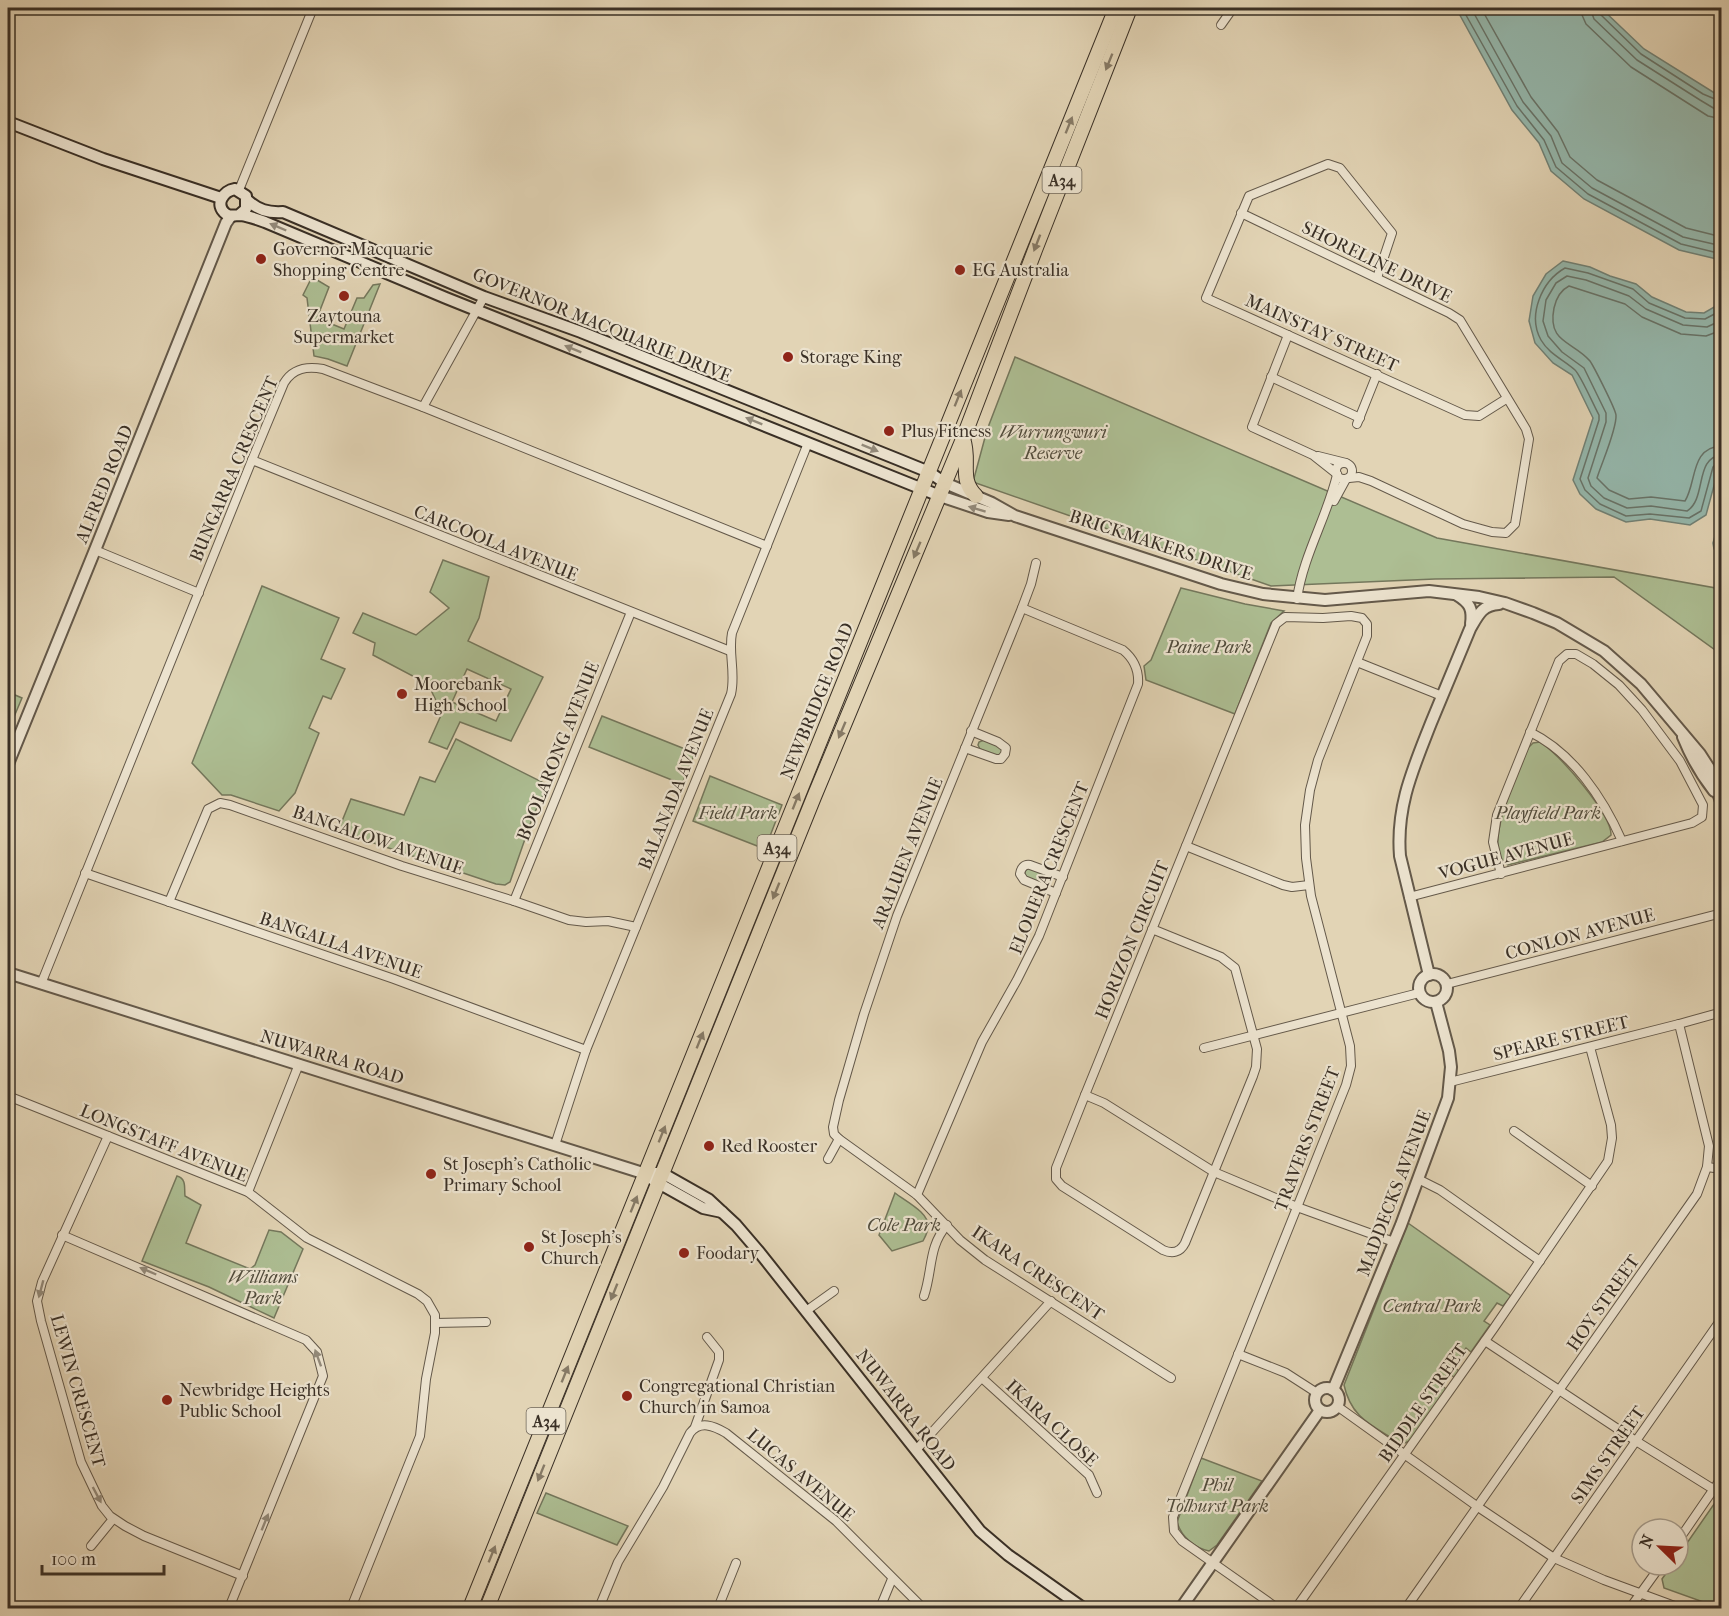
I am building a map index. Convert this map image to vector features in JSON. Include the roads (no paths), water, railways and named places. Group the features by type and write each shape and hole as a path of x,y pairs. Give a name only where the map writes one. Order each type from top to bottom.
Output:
{"highway":[{"name":"NEWBRIDGE ROAD","path":"470,1608 1116,8"},
{"name":"NEWBRIDGE ROAD","path":"487,1608 809,808 963,439 1130,8"},
{"path":"963,439 968,452 967,486 976,496"}],"street":[{"path":"239,190 313,8"},
{"path":"1221,25 1233,8"},
{"path":"8,122 103,159 221,198"},
{"path":"1241,213 1249,196 1323,165 1336,166 1392,233 1377,278"},
{"path":"239,190 247,200 246,209 235,215 221,207 221,198 227,191 239,190"},
{"name":"GOVERNOR MACQUARIE DRIVE","path":"247,200 261,210 283,213 484,297 581,332 928,472 942,490"},
{"name":"SHORELINE DRIVE","path":"1241,213 1460,320 1526,429 1529,438 1515,524 1511,530 1501,533 1470,526 1371,481"},
{"name":"MAINSTAY STREET","path":"1241,213 1206,298 1465,415 1479,416 1506,399"},
{"name":"GOVERNOR MACQUARIE DRIVE","path":"235,215 265,222 921,489"},
{"name":"ALFRED ROAD","path":"9,758 96,550 226,223 235,215"},
{"path":"423,408 484,297"},
{"path":"1288,335 1251,427 1313,455 1349,466 1371,481"},
{"name":"BUNGARRA CRESCENT","path":"41,984 252,460 284,383 291,374 301,369 323,369 767,546"},
{"path":"1271,377 1359,421 1377,374"},
{"name":"BALANADA AVENUE","path":"555,1145 586,1050 731,694 734,678 730,651 732,633 808,443"},
{"path":"1313,455 1342,477 1359,477 1371,481"},
{"name":"CARCOOLA AVENUE","path":"252,460 730,651"},
{"path":"1297,598 1307,560 1342,477 1339,465 1349,466"},
{"path":"1342,477 1352,473 1349,466"},
{"name":"BRICKMAKERS DRIVE","path":"921,489 976,496 1015,516 1241,590 1325,600 1402,592 1455,593 1505,603 1557,623 1604,651 1657,700 1709,768 1720,800"},
{"name":"BRICKMAKERS DRIVE","path":"942,490 988,512 1015,516"},
{"path":"96,550 199,593"},
{"name":"ARALUEN AVENUE","path":"828,1159 838,1139 834,1134 833,1123 874,982 897,916 1022,608 1036,563"},
{"path":"1455,593 1465,599 1470,606 1472,612 1470,629"},
{"path":"1429,975 1400,856 1398,837 1402,800 1470,629 1482,609 1490,605 1505,603"},
{"name":"ELOUERA CRESCENT","path":"918,1195 975,1057 1029,958 1136,694 1139,676 1129,655 1114,645 1022,608"},
{"name":"BOOLARONG AVENUE","path":"513,901 631,612"},
{"name":"HORIZON CIRCUIT","path":"1214,1172 1183,1247 1175,1253 1162,1250 1057,1182 1055,1175 1085,1095 1278,621 1290,617 1351,616 1362,618 1367,624 1368,632 1357,662"},
{"name":"VOGUE AVENUE","path":"1409,897 1696,822 1703,813 1703,805 1680,761 1642,710 1619,686 1593,664 1576,654 1567,654 1559,660 1530,732"},
{"path":"1357,662 1442,696"},
{"name":"TRAVERS STREET","path":"1277,1608 1177,1537 1173,1517 1349,1076 1352,1056 1309,885 1305,843 1311,783 1324,743 1357,662"},
{"path":"965,748 996,759 1001,759 1005,754 1006,748 1001,743 971,731"},
{"path":"1501,874 1493,842 1494,825 1530,732 1549,742 1577,770 1597,797 1622,841"},
{"name":"BANGALOW AVENUE","path":"169,902 208,808 220,803 402,866 569,920 608,921 636,927"},
{"path":"1186,846 1283,885 1292,887 1309,885"},
{"path":"1056,893 1024,880 1020,874 1021,869 1030,865 1063,877"},
{"name":"BANGALLA AVENUE","path":"85,873 394,979 586,1050"},
{"name":"CONLON AVENUE","path":"1447,984 1722,913"},
{"path":"1152,929 1221,957 1231,963 1240,979 1257,1049 1256,1067 1214,1172"},
{"name":"NUWARRA ROAD","path":"8,973 660,1178 703,1208 722,1212 760,1253 988,1539 1083,1608"},
{"path":"1429,975 1442,977 1447,984 1444,997 1436,1002 1428,1002 1419,993 1421,980 1429,975"},
{"path":"1204,1048 1419,993"},
{"name":"MADDECKS AVENUE","path":"1333,1390 1394,1242 1443,1113 1450,1082 1449,1051 1436,1002"},
{"path":"1679,1024 1722,1012"},
{"name":"SPEARE STREET","path":"1450,1082 1679,1024"},
{"name":"HOY STREET","path":"1406,1608 1697,1194 1707,1167 1707,1137 1679,1024"},
{"name":"BIDDLE STREET","path":"1296,1608 1485,1341 1608,1161 1612,1138 1590,1047"},
{"path":"248,1192 299,1064"},
{"path":"1085,1095 1104,1103 1214,1172 1297,1207 1394,1242"},
{"name":"LONGSTAFF AVENUE","path":"8,1096 248,1192 307,1238 418,1294 427,1301 435,1315 435,1323"},
{"path":"1514,1131 1592,1186"},
{"name":"LEWIN CRESCENT","path":"108,1136 62,1235 42,1282 37,1301 81,1462 102,1506 113,1519 144,1536 243,1576"},
{"name":"IKARA CRESCENT","path":"838,1139 918,1195 973,1251 1171,1378"},
{"path":"1707,1167 1722,1169"},
{"path":"1418,1179 1440,1190 1540,1261"},
{"path":"924,1296 930,1278 934,1244 947,1225"},
{"path":"62,1235 306,1340 317,1352 323,1376 229,1608"},
{"path":"806,1311 834,1291"},
{"path":"916,1450 1051,1302"},
{"name":"SIMS STREET","path":"1519,1608 1722,1318"},
{"path":"351,1608 420,1436 435,1323 486,1322"},
{"path":"598,1608 621,1557 695,1427 719,1360 718,1353 707,1337"},
{"path":"1485,1341 1713,1489"},
{"path":"1238,1354 1286,1373 1317,1393"},
{"name":"IKARA CLOSE","path":"982,1378 1089,1476 1097,1493"},
{"path":"1326,1388 1333,1390 1339,1399 1337,1406 1328,1412 1320,1410 1315,1400 1317,1393 1326,1388"},
{"path":"1337,1406 1478,1507 1554,1558 1680,1608"},
{"path":"1181,1608 1320,1410"},
{"name":"LUCAS AVENUE","path":"695,1427 706,1425 716,1427 726,1433 836,1521 923,1608"},
{"path":"1690,1523 1722,1477"},
{"path":"91,1546 113,1519"},
{"path":"718,1608 736,1563"},
{"path":"1630,1608 1652,1577"},
{"path":"880,1608 892,1579"}],"water":[{"path":"1456,8 1601,8 1644,49 1721,97 1721,260 1679,250 1584,199 1551,171 1539,143 1512,110"},
{"path":"1563,261 1590,267 1636,284 1652,297 1686,312 1704,313 1721,303 1721,460 1706,515 1690,525 1650,519 1626,522 1596,509 1580,494 1573,480 1593,418 1572,375 1553,363 1535,343 1529,321 1533,296 1546,274"},
{"path":"1721,515 1722,551 1714,549 1713,543"}],"place":[{"name":"Governor Macquarie Shopping Centre","path":"261,259"},
{"name":"EG Australia","path":"960,270"},
{"name":"Zaytouna Supermarket","path":"344,296"},
{"name":"Storage King","path":"788,357"},
{"name":"Plus Fitness","path":"889,431"},
{"name":"Moorebank High School","path":"402,694"},
{"name":"Red Rooster","path":"709,1146"},
{"name":"St Joseph's Catholic Primary School","path":"431,1174"},
{"name":"St Joseph's Church","path":"529,1247"},
{"name":"Foodary","path":"684,1253"},
{"name":"Congregational Christian Church in Samoa","path":"627,1396"},
{"name":"Newbridge Heights Public School","path":"167,1400"}],"park label":[{"name":"Wurrungwuri Reserve","path":"1053,442"},
{"name":"Paine Park","path":"1209,647"},
{"name":"Field Park","path":"738,813"},
{"name":"Playfield Park","path":"1548,813"},
{"name":"Cole Park","path":"904,1225"},
{"name":"Williams Park","path":"263,1287"},
{"name":"Central Park","path":"1432,1306"},
{"name":"Phil Tolhurst Park","path":"1217,1495"}]}
